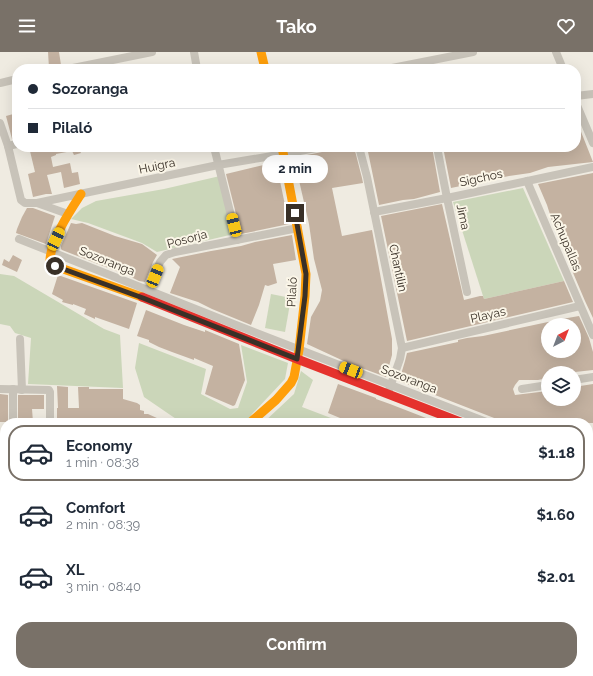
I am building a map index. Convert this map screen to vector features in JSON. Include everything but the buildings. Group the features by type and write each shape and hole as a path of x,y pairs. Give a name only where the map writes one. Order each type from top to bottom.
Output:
{"street":[{"path":"93,64 152,52"},
{"path":"194,52 196,64"},
{"path":"262,52 264,64"},
{"path":"413,64 473,52"},
{"path":"556,52 561,64"},
{"path":"0,83 12,80"},
{"path":"581,95 593,94"},
{"path":"581,115 593,143"},
{"path":"0,124 12,143"},
{"name":"Huigra","path":"14,152 21,200 24,203 37,203 278,152"},
{"path":"215,152 237,240"},
{"name":"Pilaló","path":"255,418 276,400 291,383 294,377 299,350 305,296 306,274 283,152"},
{"name":"Chantilin","path":"360,152 367,177 402,348 400,359 389,389"},
{"name":"Jima","path":"438,152 467,292"},
{"name":"Sigchos","path":"374,212 593,167"},
{"name":"Achupallas","path":"527,181 593,335"},
{"path":"19,239 51,251 68,214 81,194"},
{"path":"37,203 68,214"},
{"name":"Posorja","path":"149,290 160,262 166,255 298,228"},
{"name":"Sozoranga","path":"452,418 389,389 299,350 234,329 143,298 55,266 50,260 51,251 149,290 234,329 297,359 389,389 474,418"},
{"name":"Playas","path":"402,348 580,306"},
{"path":"20,339 22,390"},
{"path":"581,379 593,377"},
{"path":"522,389 541,385"},
{"path":"0,389 47,390 50,392 50,418"},
{"path":"13,389 13,418"}],"green space":[{"path":"220,176 234,234 157,252 142,243 88,223 71,219 82,208 96,201 164,189"},
{"path":"523,188 564,281 484,299 453,202"},
{"path":"0,274 14,276 104,329 120,335 123,388 28,384 31,338 15,333 10,326 0,324"},
{"path":"271,294 291,298 285,332 265,328"},
{"path":"139,343 206,369 201,394 230,409 238,408 247,382 241,345 288,363 285,379 250,418 175,418 144,397 135,368"},
{"path":"301,371 313,380 302,407 331,418 268,418 294,394"}],"traffic: slow":[{"path":"261,52 264,64"},
{"path":"255,418 276,400 291,383 294,377 299,350 305,296 306,274 283,152"},
{"path":"81,194 66,217 57,235 53,244 50,261 55,266 142,297"}],"traffic: jam":[{"path":"142,297 450,418"}],"route":[{"path":"55,266 143,298 297,359 305,296 306,274 295,213"}]}
